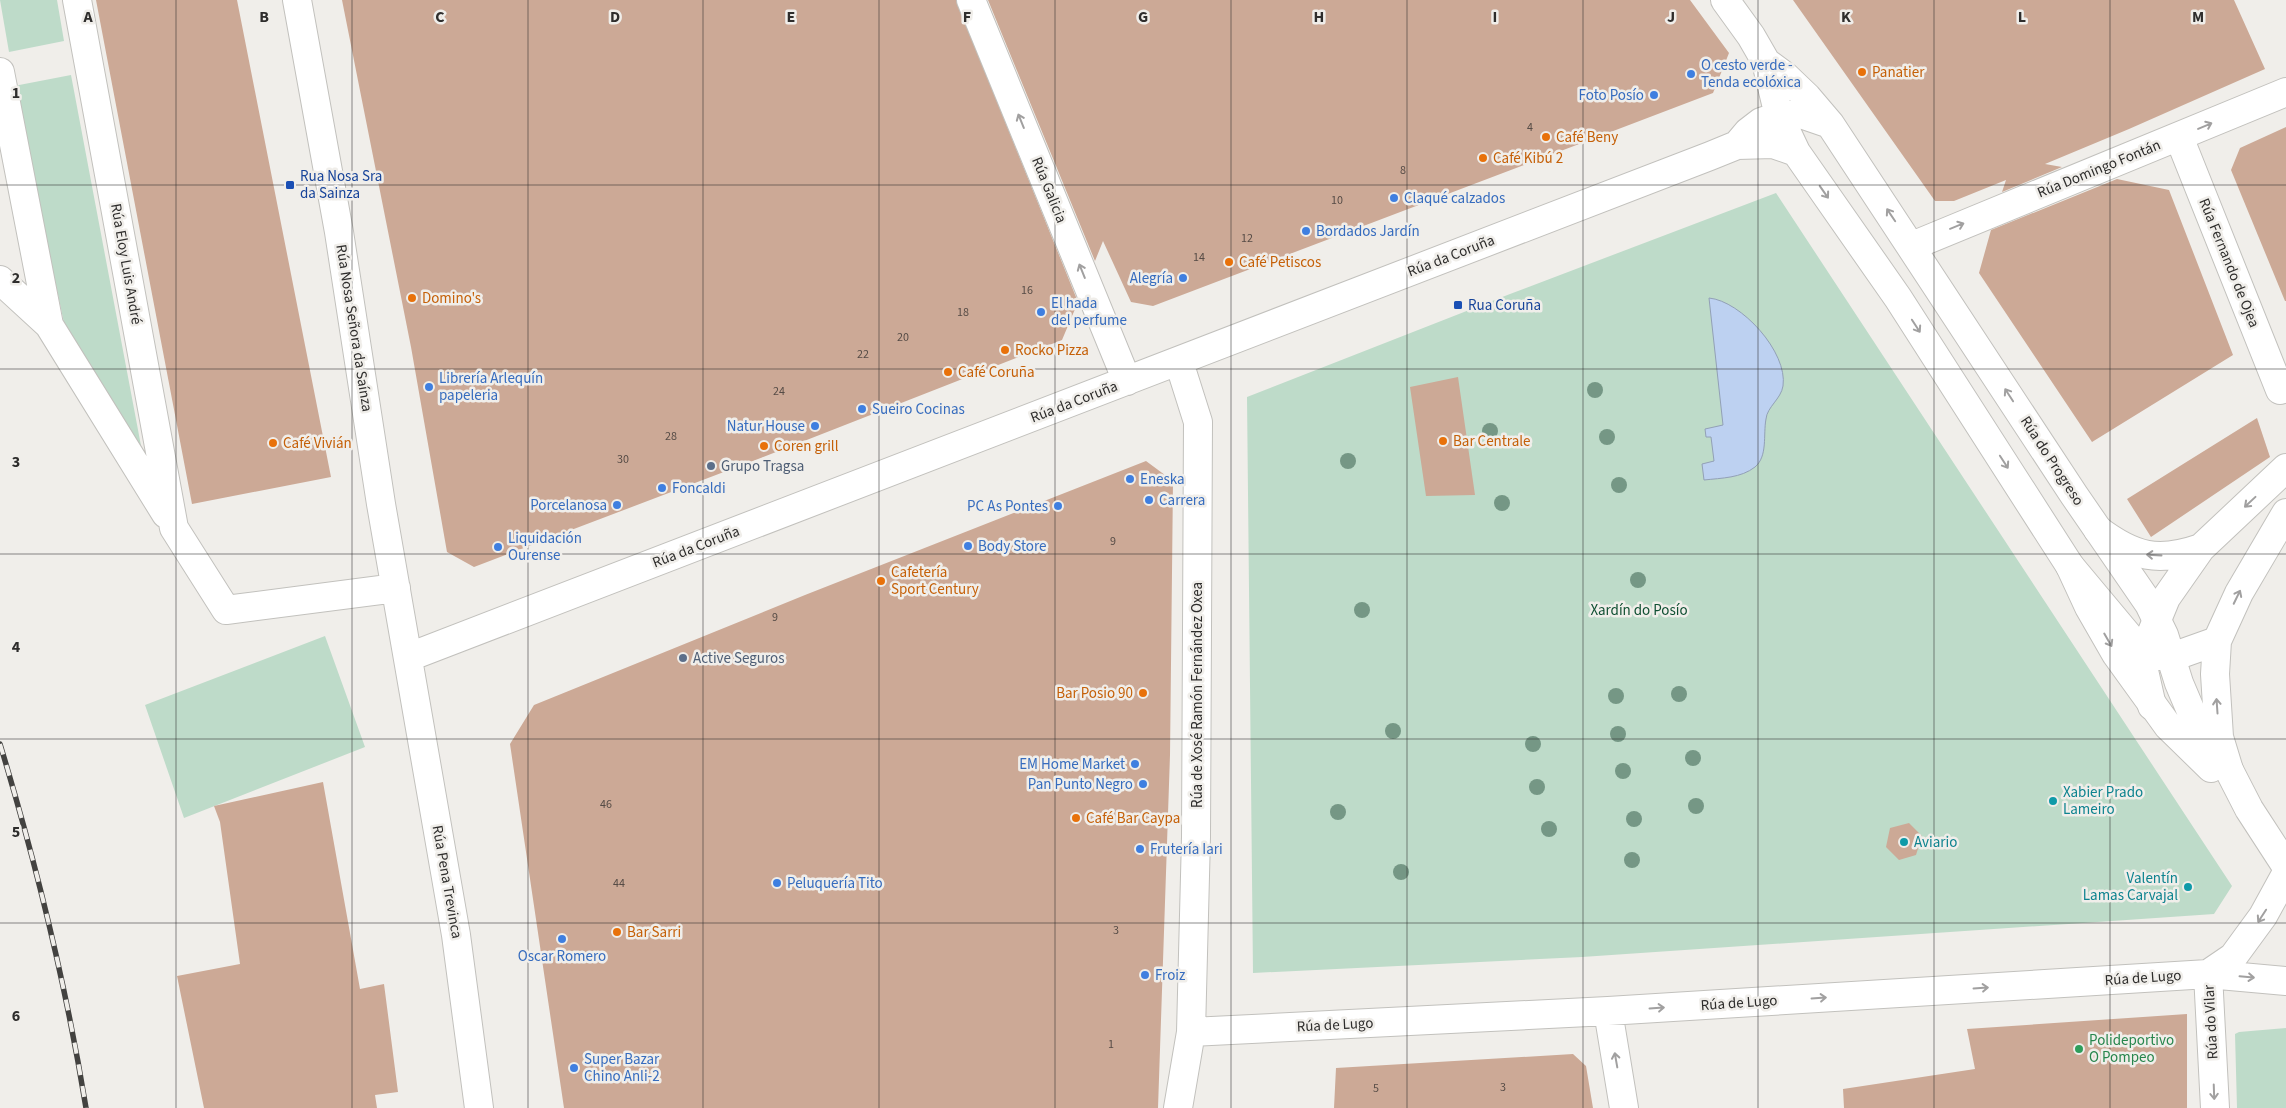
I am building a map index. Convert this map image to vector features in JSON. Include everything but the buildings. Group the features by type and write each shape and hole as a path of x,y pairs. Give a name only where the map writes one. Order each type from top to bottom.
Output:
{"street":[{"name":"Rúa Eloy Luis André","path":"77,0 174,528"},
{"name":"Rúa Nosa Señora da Saínza","path":"297,0 340,232 396,588 409,657"},
{"name":"Rúa Galicia","path":"971,0 1127,381"},
{"path":"1725,0 1766,62 1779,116 1796,152 1898,298 2070,566 2132,639 2159,654 2179,683 2192,716 2229,770 2249,809 2286,866"},
{"path":"1766,62 1761,92 1737,145 1773,144 1796,152"},
{"name":"Rúa do Progreso","path":"1766,62 1785,76 1807,97 1830,124 2098,530 2149,604 2157,619"},
{"name":"Rúa Eloy Luis André","path":"0,72 49,325"},
{"name":"Rúa Domingo Fontán","path":"1912,246 2286,92"},
{"name":"Rúa da Coruña","path":"409,657 1179,362 1737,145 1757,125 1779,116 1801,114 1830,124"},
{"name":"Rúa Fernando de Ojea","path":"2179,137 2280,390"},
{"name":"Rúa Eloy Luis André","path":"0,280 49,325 226,610 396,588"},
{"name":"Rúa de Xosé Ramón Fernández Oxea","path":"1178,1108 1192,1032 1196,837 1198,422 1179,362"},
{"path":"2159,654 2157,619 2166,598 2201,548 2286,468"},
{"path":"2229,770 2219,737 2215,674 2217,641 2239,593 2286,513"},
{"path":"2098,530 2118,545 2150,557 2183,554 2201,548"},
{"path":"2070,566 2089,607 2116,654 2152,706 2168,726 2200,756 2249,809"},
{"path":"2152,706 2143,666 2159,654 2217,641"},
{"name":"Rúa Pena Trevinca","path":"409,657 456,934 479,1108"},
{"name":"Rúa do Vilar","path":"2214,1108 2208,974 2233,957 2262,916 2286,874"},
{"name":"Rúa de Lugo","path":"1192,1032 1608,1011 2208,974 2286,981"},
{"path":"1608,1011 1624,1108"}],"green space":[{"path":"0,0 57,0 64,41 9,52"},
{"path":"71,75 142,451 64,323 14,86"},
{"name":"Xardín do Posío","path":"1776,193 2232,886 2214,914 1582,957 1253,973 1247,397"},
{"path":"325,636 365,747 184,818 145,705"},
{"path":"2286,1028 2286,1108 2237,1108 2235,1034 2239,1032"}],"water":[{"path":"1709,298 1722,301 1735,308 1760,330 1778,358 1783,373 1783,386 1780,395 1767,415 1762,457 1755,467 1750,471 1737,475 1704,480 1702,464 1714,461 1711,437 1706,437 1705,429 1723,425"}],"railway":[{"path":"0,744 49,924 86,1108"}],"place":[{"name":"Panatier","path":"1862,72"},
{"name":"O cesto verde - Tenda ecolóxica","path":"1691,74"},
{"name":"Foto Posío","path":"1654,95"},
{"name":"Café Beny","path":"1546,137"},
{"name":"Café Kibú 2","path":"1483,158"},
{"name":"Rua Nosa Sra da Sainza","path":"290,185"},
{"name":"Claqué calzados","path":"1394,198"},
{"name":"Bordados Jardín","path":"1306,231"},
{"name":"Café Petiscos","path":"1229,262"},
{"name":"Alegría","path":"1183,278"},
{"name":"Domino's","path":"412,298"},
{"name":"Rua Coruña","path":"1458,305"},
{"name":"El hada del perfume","path":"1041,312"},
{"name":"Rocko Pizza","path":"1005,350"},
{"name":"Café Coruña","path":"948,372"},
{"name":"Librería Arlequín papeleria","path":"429,387"},
{"name":"Sueiro Cocinas","path":"862,409"},
{"name":"Natur House","path":"815,426"},
{"name":"Bar Centrale","path":"1443,441"},
{"name":"Café Vivián","path":"273,443"},
{"name":"Coren grill","path":"764,446"},
{"name":"Grupo Tragsa","path":"711,466"},
{"name":"Eneska","path":"1130,479"},
{"name":"Foncaldi","path":"662,488"},
{"name":"Carrera","path":"1149,500"},
{"name":"Porcelanosa","path":"617,505"},
{"name":"PC As Pontes","path":"1058,506"},
{"name":"Body Store","path":"968,546"},
{"name":"Liquidación Ourense","path":"498,547"},
{"name":"Cafetería Sport Century","path":"881,581"},
{"name":"Active Seguros","path":"683,658"},
{"name":"Bar Posio 90","path":"1143,693"},
{"name":"EM Home Market","path":"1135,764"},
{"name":"Pan Punto Negro","path":"1143,784"},
{"name":"Xabier Prado Lameiro","path":"2053,801"},
{"name":"Café Bar Caypa","path":"1076,818"},
{"name":"Aviario","path":"1904,842"},
{"name":"Frutería Iari","path":"1140,849"},
{"name":"Peluquería Tito","path":"777,883"},
{"name":"Valentín Lamas Carvajal","path":"2188,887"},
{"name":"Bar Sarri","path":"617,932"},
{"name":"Oscar Romero","path":"562,939"},
{"name":"Froiz","path":"1145,975"},
{"name":"Polideportivo O Pompeo","path":"2079,1049"},
{"name":"Super Bazar Chino Anli-2","path":"574,1068"}]}
